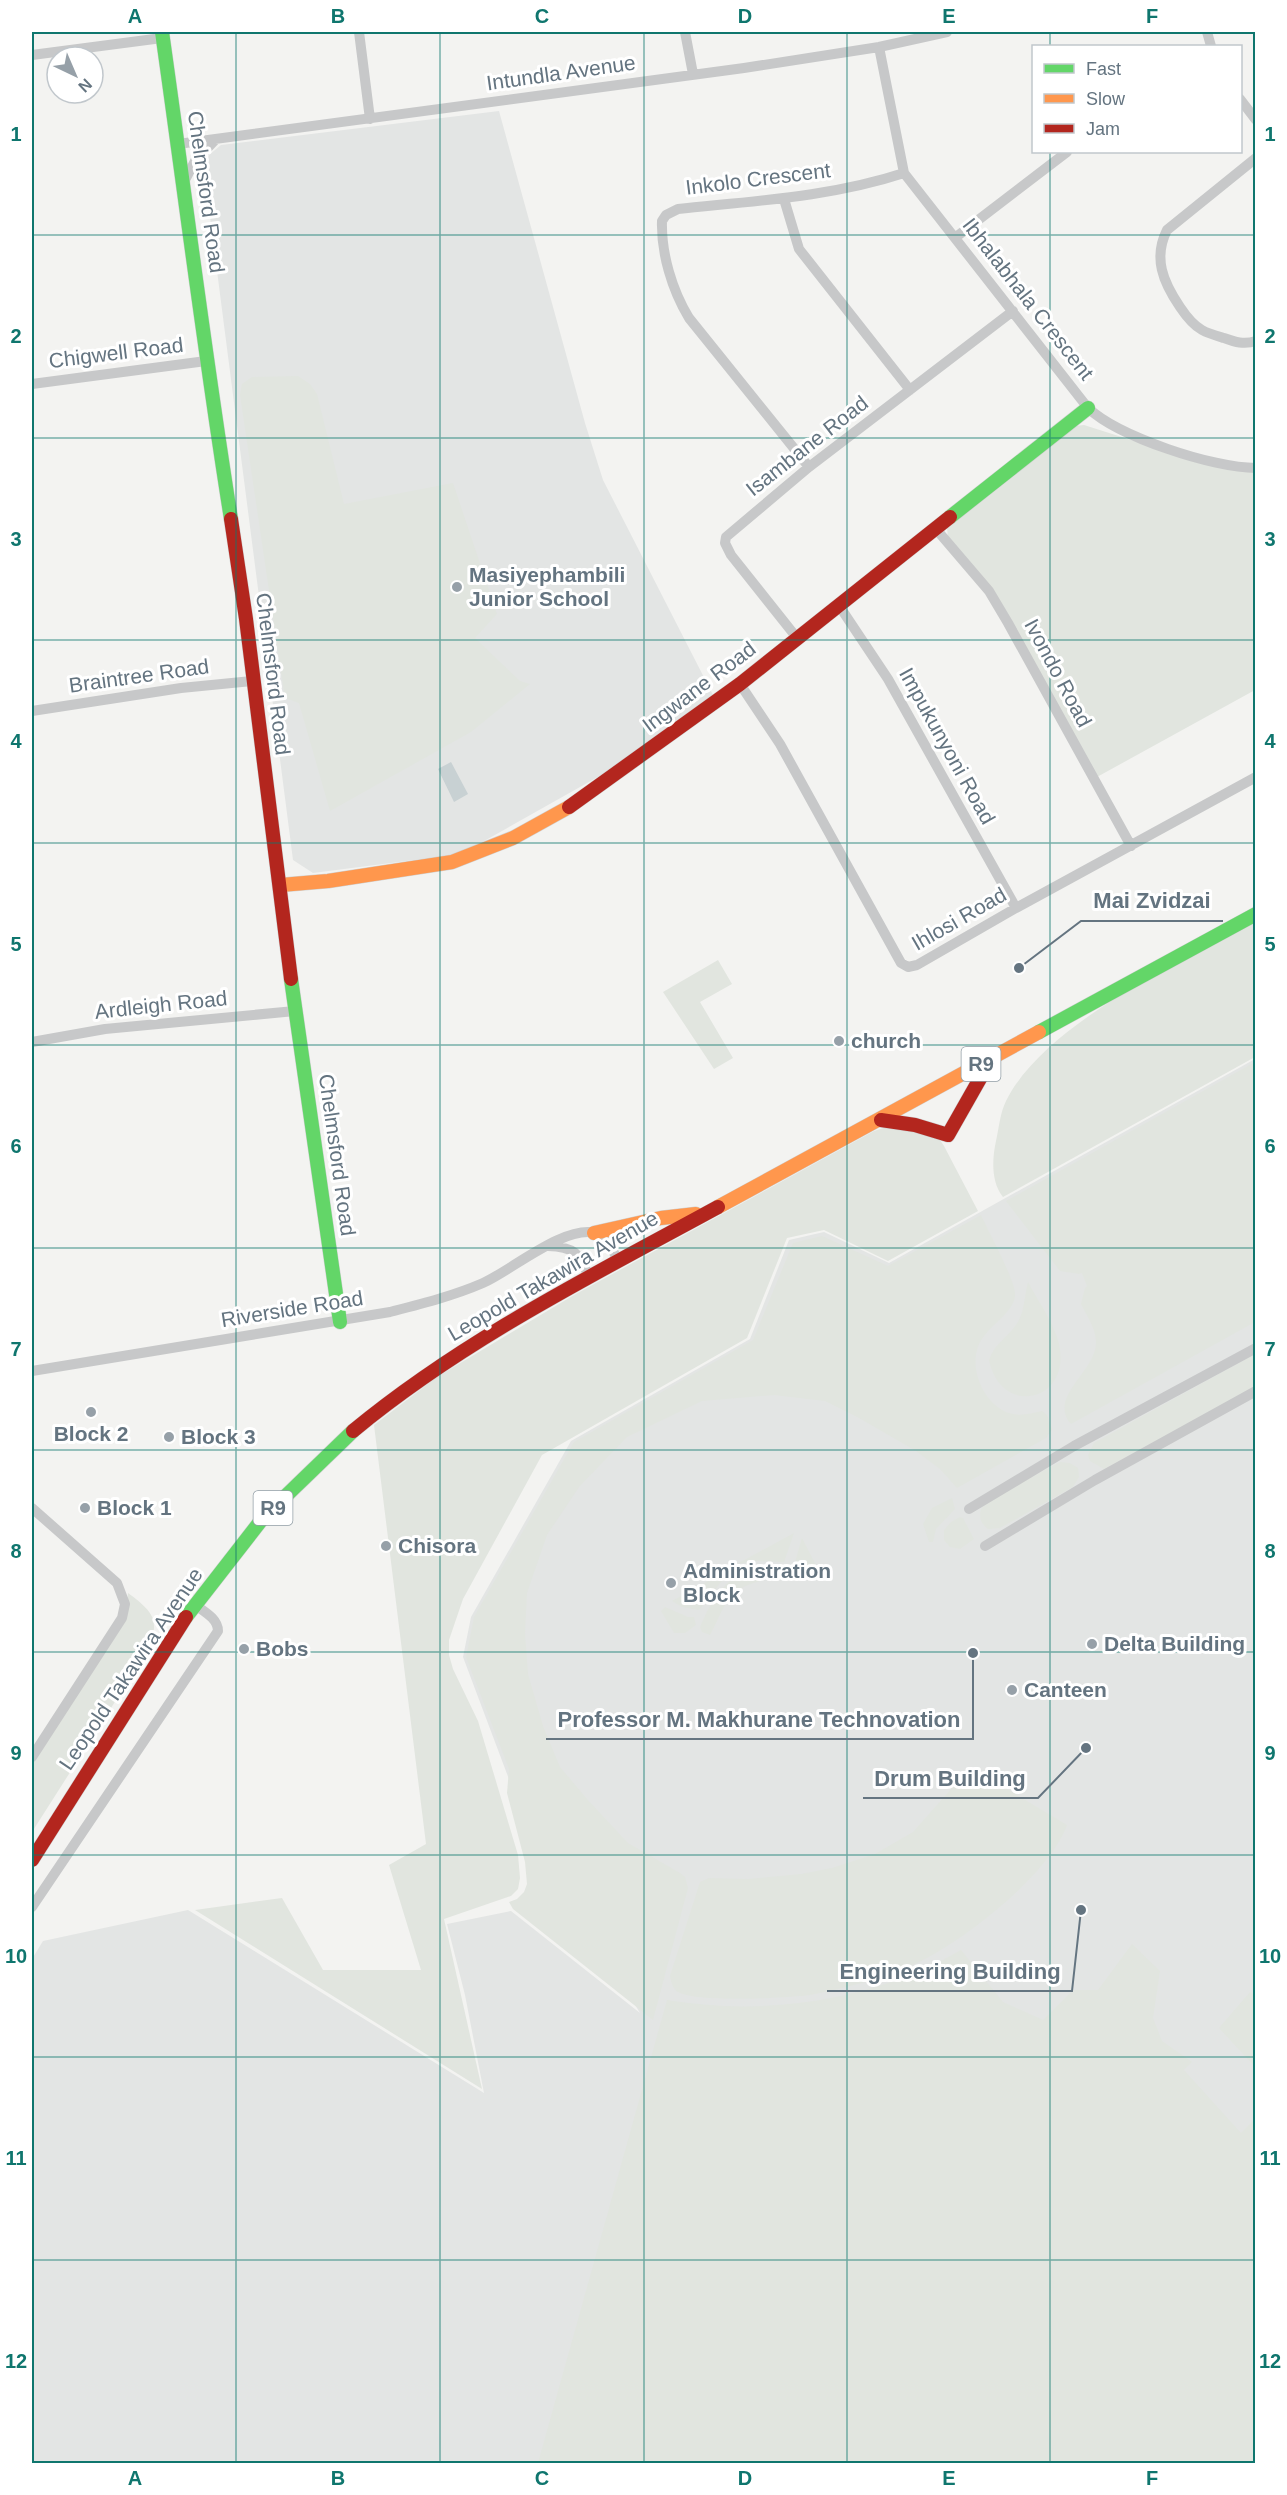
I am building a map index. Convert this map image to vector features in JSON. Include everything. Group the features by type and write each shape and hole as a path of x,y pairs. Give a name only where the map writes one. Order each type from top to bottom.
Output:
{"main road":[{"name":"Chelmsford Road","path":"162,35 184,182 206,361 246,619 295,1011 340,1322"},
{"name":"Ingwane Road","path":"281,885 436,866 513,838 569,807 740,684 840,607 1088,408"},
{"name":"Leopold Takawira Avenue","path":"32,1860 194,1604 263,1518 339,1442 388,1402 435,1369 589,1277 1256,914"},
{"path":"881,1120 915,1125 948,1135 993,1057"},
{"path":"594,1233 661,1218 705,1213"}],"street":[{"path":"359,32 370,119"},
{"path":"685,32 693,74"},
{"name":"Intundla Avenue","path":"178,144 879,47 947,32"},
{"path":"32,55 162,35"},
{"name":"Ibhalabhala Crescent","path":"879,47 904,173 1088,408 1112,426 1198,460 1237,468 1256,468"},
{"path":"1242,102 1256,120"},
{"path":"184,182 195,161 216,139"},
{"path":"956,237 1066,153"},
{"path":"1256,158 1167,230 1160,244 1160,272 1166,285 1194,324 1203,331 1236,342 1247,344 1256,341"},
{"name":"Inkolo Crescent","path":"809,467 689,318 679,301 670,275 662,221 666,215 678,209 784,199 874,183 904,173"},
{"path":"784,199 799,249 910,390"},
{"name":"Isambane Road","path":"797,638 731,555 725,543 731,531 809,467 1012,311"},
{"name":"Chigwell Road","path":"32,384 206,361"},
{"name":"Ivondo Road","path":"936,529 989,591 1131,846"},
{"name":"Impukunyoni Road","path":"840,607 888,679 1016,908"},
{"name":"Braintree Road","path":"32,711 182,688 252,681"},
{"name":"Ihlosi Road","path":"740,684 780,744 901,963 913,967 1256,777"},
{"name":"Ardleigh Road","path":"32,1042 105,1029 295,1011"},
{"path":"594,1233 603,1237 618,1261"},
{"name":"Riverside Road","path":"32,1371 340,1322 399,1310 464,1290 516,1265 545,1245 570,1236 594,1233"},
{"path":"545,1245 567,1247 575,1252 583,1261 589,1277"},
{"path":"969,1509 1074,1446 1256,1348"},
{"path":"985,1546 1095,1480 1256,1391"},
{"path":"32,1508 117,1582 125,1604 122,1618 32,1757"},
{"path":"32,1907 218,1630 218,1624 214,1619 194,1604"}],"shaded area":[{"name":"Masiyephambili Junior School","path":"499,111 585,423 603,480 713,695 612,769 461,854 313,873 293,860 204,170 209,155 221,145"},
{"path":"298,376 310,384 317,394 344,504 453,483 497,614 475,638 520,681 530,684 471,732 330,811 299,703 285,698 240,395 242,384 252,377"},
{"path":"1084,425 1197,461 1255,470 1255,690 1097,777 1011,622 948,539 947,527 1075,426"},
{"path":"451,762 468,794 454,802 438,769"},
{"path":"1255,920 1255,1057 1003,1197 994,1177 995,1148 1006,1101 1025,1073 1051,1046 1117,997"},
{"path":"718,960 732,984 700,1002 733,1058 714,1069 663,992"},
{"path":"1255,1059 1255,2463 32,2463 32,1959 43,1941 188,1910 484,2093 465,1995 447,1924 511,1911 640,2013 527,1827 463,1657 471,1617 571,1441 750,1339 789,1240 824,1232 889,1263"},
{"path":"1255,1062 1255,1322 1071,1424 1065,1414 1065,1404 1094,1353 1096,1342 1093,1327 1081,1304 1087,1286 1082,1273 1060,1271 1006,1201"},
{"path":"893,1125 936,1134 978,1211 888,1261 824,1230 787,1238 747,1338 542,1455 463,1599 449,1640 449,1655 453,1669 478,1721 518,1855 520,1878 518,1889 511,1896 444,1919 482,2089 195,1910 282,1898 323,1970 421,1970 389,1865 426,1844 374,1425 437,1377 574,1295 874,1131"},
{"path":"981,1215 1007,1268 1015,1295 1009,1309 980,1342 976,1359 978,1377 991,1401 1006,1412 1020,1415 1042,1411 1047,1415 1052,1429 1046,1438 957,1488 940,1469 916,1451 825,1401 774,1395 702,1401 627,1437 579,1487 547,1535 527,1593 525,1633 528,1674 543,1726 560,1767 587,1799 628,1843 685,1877 688,1888 653,2020 513,1909 509,1902 517,1899 524,1892 527,1884 525,1862 507,1793 509,1769 466,1657 474,1617 574,1442 753,1340 793,1243 822,1236 888,1266"},
{"path":"1028,1282 1057,1336 1060,1364 1055,1379 1046,1390 1033,1396 1020,1396 1007,1390 996,1378 989,1360 997,1345 1019,1320"},
{"path":"1255,1354 1255,1387 1104,1469 1090,1461 1088,1455 1094,1443"},
{"path":"1060,1462 1070,1463 1078,1468 1079,1477 1073,1487 1000,1528 988,1529 982,1523 981,1510 985,1502"},
{"path":"952,1498 955,1509 936,1529 933,1542 929,1542 923,1524 932,1508"},
{"path":"960,1517 963,1518 974,1539 960,1549 950,1547 944,1540 944,1530"},
{"path":"794,1533 784,1562 757,1561 737,1564"},
{"path":"802,1538 819,1571 812,1577 803,1569 794,1566"},
{"path":"760,1567 780,1569 767,1579 747,1585 736,1592 726,1603 710,1635 702,1632 700,1627 722,1589 738,1575"},
{"path":"732,1568 699,1610 682,1607 672,1601"},
{"path":"128,1593 150,1612 153,1618 151,1642 32,1832 32,1763 126,1618"},
{"path":"665,1607 688,1617 694,1617 696,1625 685,1633 674,1633 661,1611"},
{"path":"968,1770 977,1771 1067,1825 1057,1845 1042,1865 1000,1907 976,1926 953,1943 910,1966 848,1987 822,1993 722,1999 688,1995 675,1989 670,1976 700,1882 709,1878 748,1879 801,1874 832,1868 875,1854 913,1832"},
{"path":"1132,1944 1160,1971 1153,2018 1162,2041 1192,2062 1184,2070 1241,2133 1255,2119 1255,2463 538,2463 667,2000 730,2006 762,2006 824,1999 886,1984 916,1973 961,1950 1003,2002 1043,2020 1073,1990 1098,1990"},
{"path":"1250,1992 1255,1995 1255,2067 1219,2028"}],"traffic: fast":[{"path":"162,32 231,519"},
{"path":"950,517 1088,408"},
{"path":"1039,1032 1256,914"},
{"path":"291,979 340,1322"},
{"path":"186,1617 263,1518 353,1431"}],"traffic: slow":[{"path":"281,885 328,881 452,862 513,838 569,807"},
{"path":"718,1207 1039,1032"},
{"path":"594,1233 661,1218 696,1214"}],"traffic: jam":[{"path":"569,807 740,684 950,517"},
{"path":"231,519 246,619 291,979"},
{"path":"881,1120 915,1125 948,1135 990,1061"},
{"path":"353,1431 395,1398 484,1338 530,1310 718,1207"},
{"path":"32,1860 186,1617"}],"place":[{"name":"Masiyephambili Junior School","path":"457,587"},
{"name":"Mai Zvidzai","path":"1019,968"},
{"name":"church","path":"839,1041"},
{"name":"Block 2","path":"91,1412"},
{"name":"Block 3","path":"169,1437"},
{"name":"Block 1","path":"85,1508"},
{"name":"Chisora","path":"386,1546"},
{"name":"Administration Block","path":"671,1583"},
{"name":"Delta Building","path":"1092,1644"},
{"name":"Bobs","path":"244,1649"},
{"name":"Professor M. Makhurane Technovation","path":"973,1653"},
{"name":"Canteen","path":"1012,1690"},
{"name":"Drum Building","path":"1086,1748"},
{"name":"Engineering Building","path":"1081,1910"}]}
